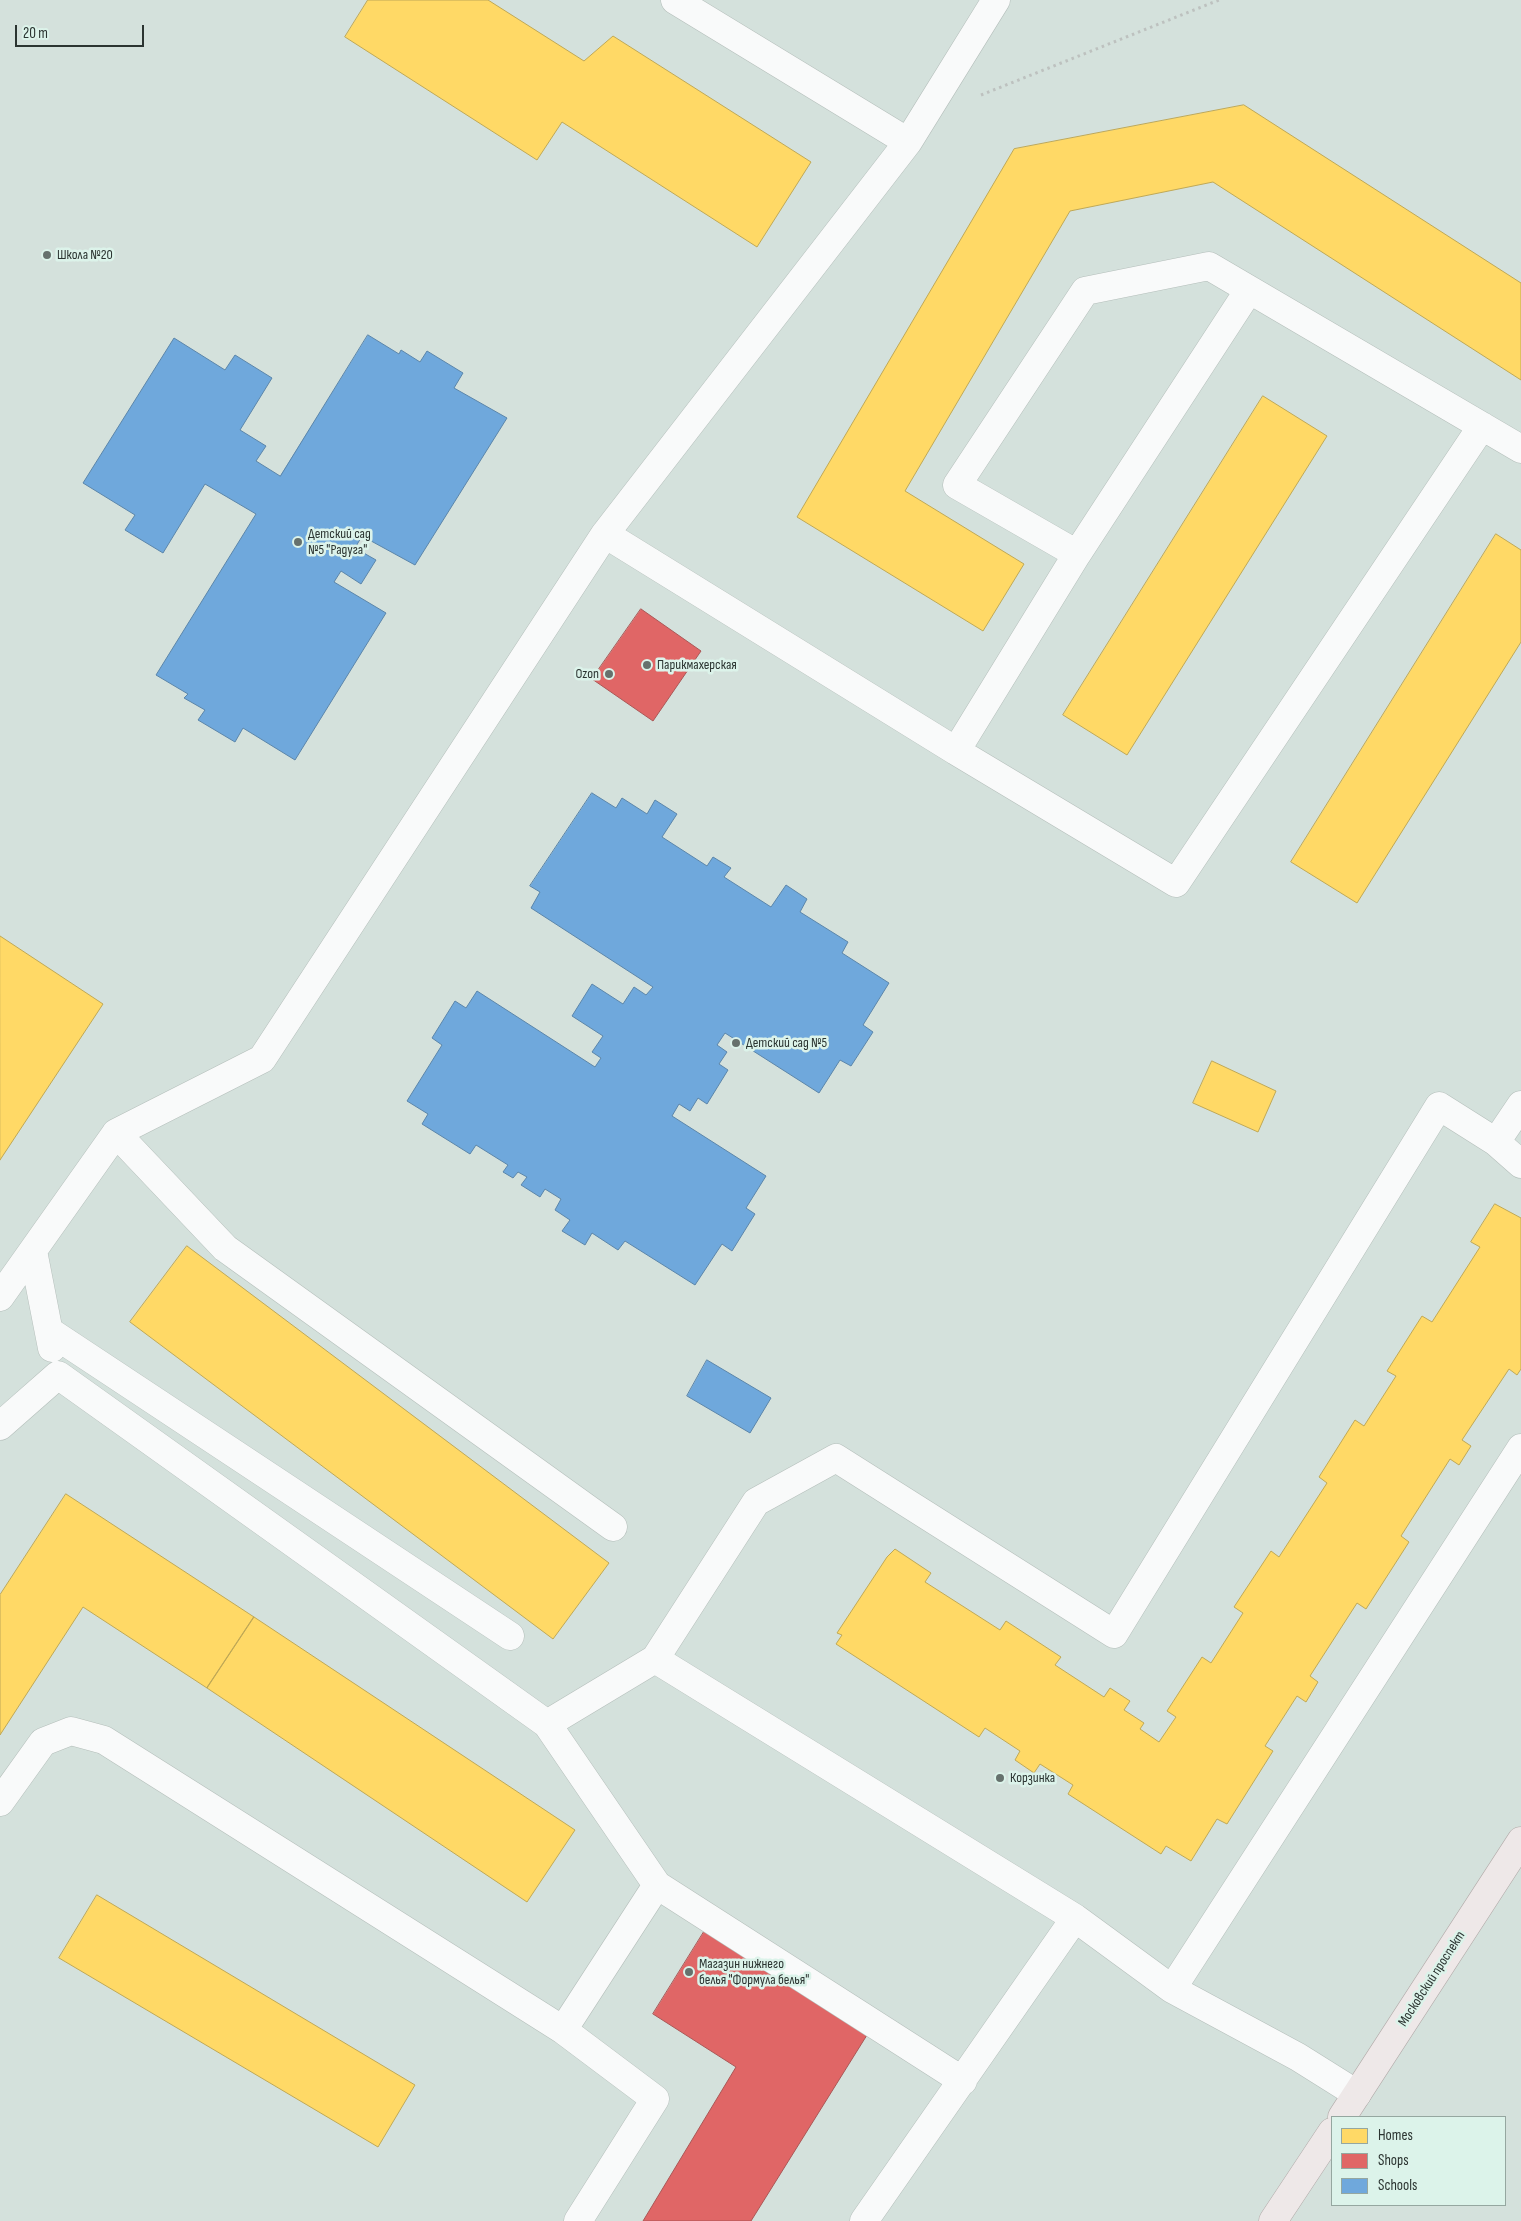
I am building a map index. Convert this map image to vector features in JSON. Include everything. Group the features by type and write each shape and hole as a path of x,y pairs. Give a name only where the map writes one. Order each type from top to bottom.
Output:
{"main road":[{"name":"Московский проспект","path":"1343,2116 1521,1841"},
{"path":"1273,2221 1331,2134"}],"lane":[{"path":"675,0 908,142"},
{"path":"0,1297 116,1133 262,1059 605,534 908,142 996,0"},
{"path":"1077,554 957,485 1085,291 1209,266 1521,449"},
{"path":"956,751 1077,554 1249,290"},
{"path":"605,534 956,751 1176,883 1482,426"},
{"path":"1496,1142 1521,1105"},
{"path":"547,1724 655,1659 756,1502 836,1458 1114,1634 1439,1106 1496,1142 1521,1164"},
{"path":"116,1133 226,1248 612,1528"},
{"path":"33,1251 58,1374 547,1724 657,1885 963,2081"},
{"path":"49,1331 510,1636"},
{"path":"0,1426 58,1374"},
{"path":"1172,1989 1521,1448"},
{"path":"655,1659 1075,1918 1172,1989 1298,2057 1357,2094"},
{"path":"0,1802 43,1742 70,1731 104,1740 563,2030 655,2100 578,2221"},
{"path":"563,2030 657,1885"},
{"path":"864,2221 1075,1918"}],"path":[{"path":"980,96 1219,0"}],"building: Homes":[{"path":"368,0 488,0 584,61 613,36 811,162 757,247 562,122 537,160 345,37"},
{"path":"1244,105 1521,283 1521,380 1213,182 1070,211 905,491 1024,564 983,631 797,517 1014,149"},
{"path":"1263,396 1327,436 1127,755 1063,715"},
{"path":"1496,534 1521,550 1521,642 1357,903 1291,862"},
{"path":"0,936 103,1004 0,1160"},
{"path":"1212,1061 1276,1091 1258,1132 1193,1103"},
{"path":"1495,1204 1521,1218 1521,1369 1517,1375 1509,1369 1462,1440 1471,1446 1459,1465 1450,1459 1401,1536 1409,1542 1366,1609 1357,1603 1310,1676 1318,1682 1306,1702 1297,1696 1265,1746 1273,1751 1227,1824 1217,1819 1191,1861 1166,1846 1161,1854 1068,1794 1073,1785 1040,1764 1034,1773 1015,1760 1020,1751 985,1728 979,1737 836,1644 842,1635 837,1633 887,1557 895,1549 931,1573 925,1582 1000,1630 1006,1621 1061,1657 1055,1665 1104,1697 1110,1688 1130,1701 1124,1710 1144,1723 1140,1729 1159,1742 1176,1717 1167,1711 1202,1657 1211,1663 1243,1613 1234,1607 1271,1551 1279,1557 1327,1483 1319,1477 1355,1420 1364,1426 1396,1376 1387,1371 1422,1316 1432,1322 1480,1247 1471,1242"},
{"path":"187,1246 609,1563 553,1639 130,1322"},
{"path":"66,1494 254,1617 207,1688 83,1607 0,1735 0,1595"},
{"path":"254,1617 575,1830 527,1902 207,1688"},
{"path":"97,1895 415,2085 378,2147 59,1958"}],"building: Shops":[{"name":"Парикмахерская","path":"641,609 701,651 653,721 592,679"},
{"path":"707,1927 867,2035 751,2221 643,2221 736,2067 653,2014"}],"building: Schools":[{"name":"Детский сад №5 \"Радуга\"","path":"368,335 399,354 401,350 420,362 427,351 463,373 454,388 507,418 415,565 362,536 355,548 376,560 361,584 341,571 334,582 386,613 295,760 243,728 235,742 198,720 205,710 184,698 188,694 156,675 256,514 205,484 163,553 125,530 135,515 83,483 174,338 225,370 235,355 272,378 240,430 266,446 256,461 280,476"},
{"path":"592,793 616,808 622,798 647,814 655,800 677,814 662,837 707,866 713,857 731,868 724,877 771,907 786,885 807,899 800,912 848,942 842,953 889,983 863,1025 873,1032 851,1066 840,1060 819,1093 725,1033 717,1045 727,1052 719,1064 728,1070 707,1104 698,1098 690,1111 679,1104 672,1116 766,1176 746,1208 755,1214 732,1251 722,1244 695,1285 625,1241 618,1250 592,1233 585,1245 562,1231 570,1220 555,1210 561,1199 545,1189 540,1197 521,1185 527,1177 518,1172 513,1178 503,1172 508,1165 476,1145 470,1154 422,1124 428,1114 407,1101 442,1045 432,1038 455,1001 466,1008 477,991 595,1067 601,1058 592,1052 603,1036 572,1016 592,984 623,1004 634,987 646,995 653,987 531,908 540,892 530,886"},
{"path":"707,1360 771,1398 750,1433 687,1396"}],"place":[{"name":"Школа №20","path":"47,255"},
{"name":"Детский сад №5 \"Радуга\"","path":"298,542"},
{"name":"Парикмахерская","path":"647,665"},
{"name":"Ozon","path":"609,674"},
{"name":"Детский сад №5","path":"736,1043"},
{"name":"Корзинка","path":"1000,1778"},
{"name":"Магазин нижнего белья \"Формула белья\"","path":"689,1972"}]}
